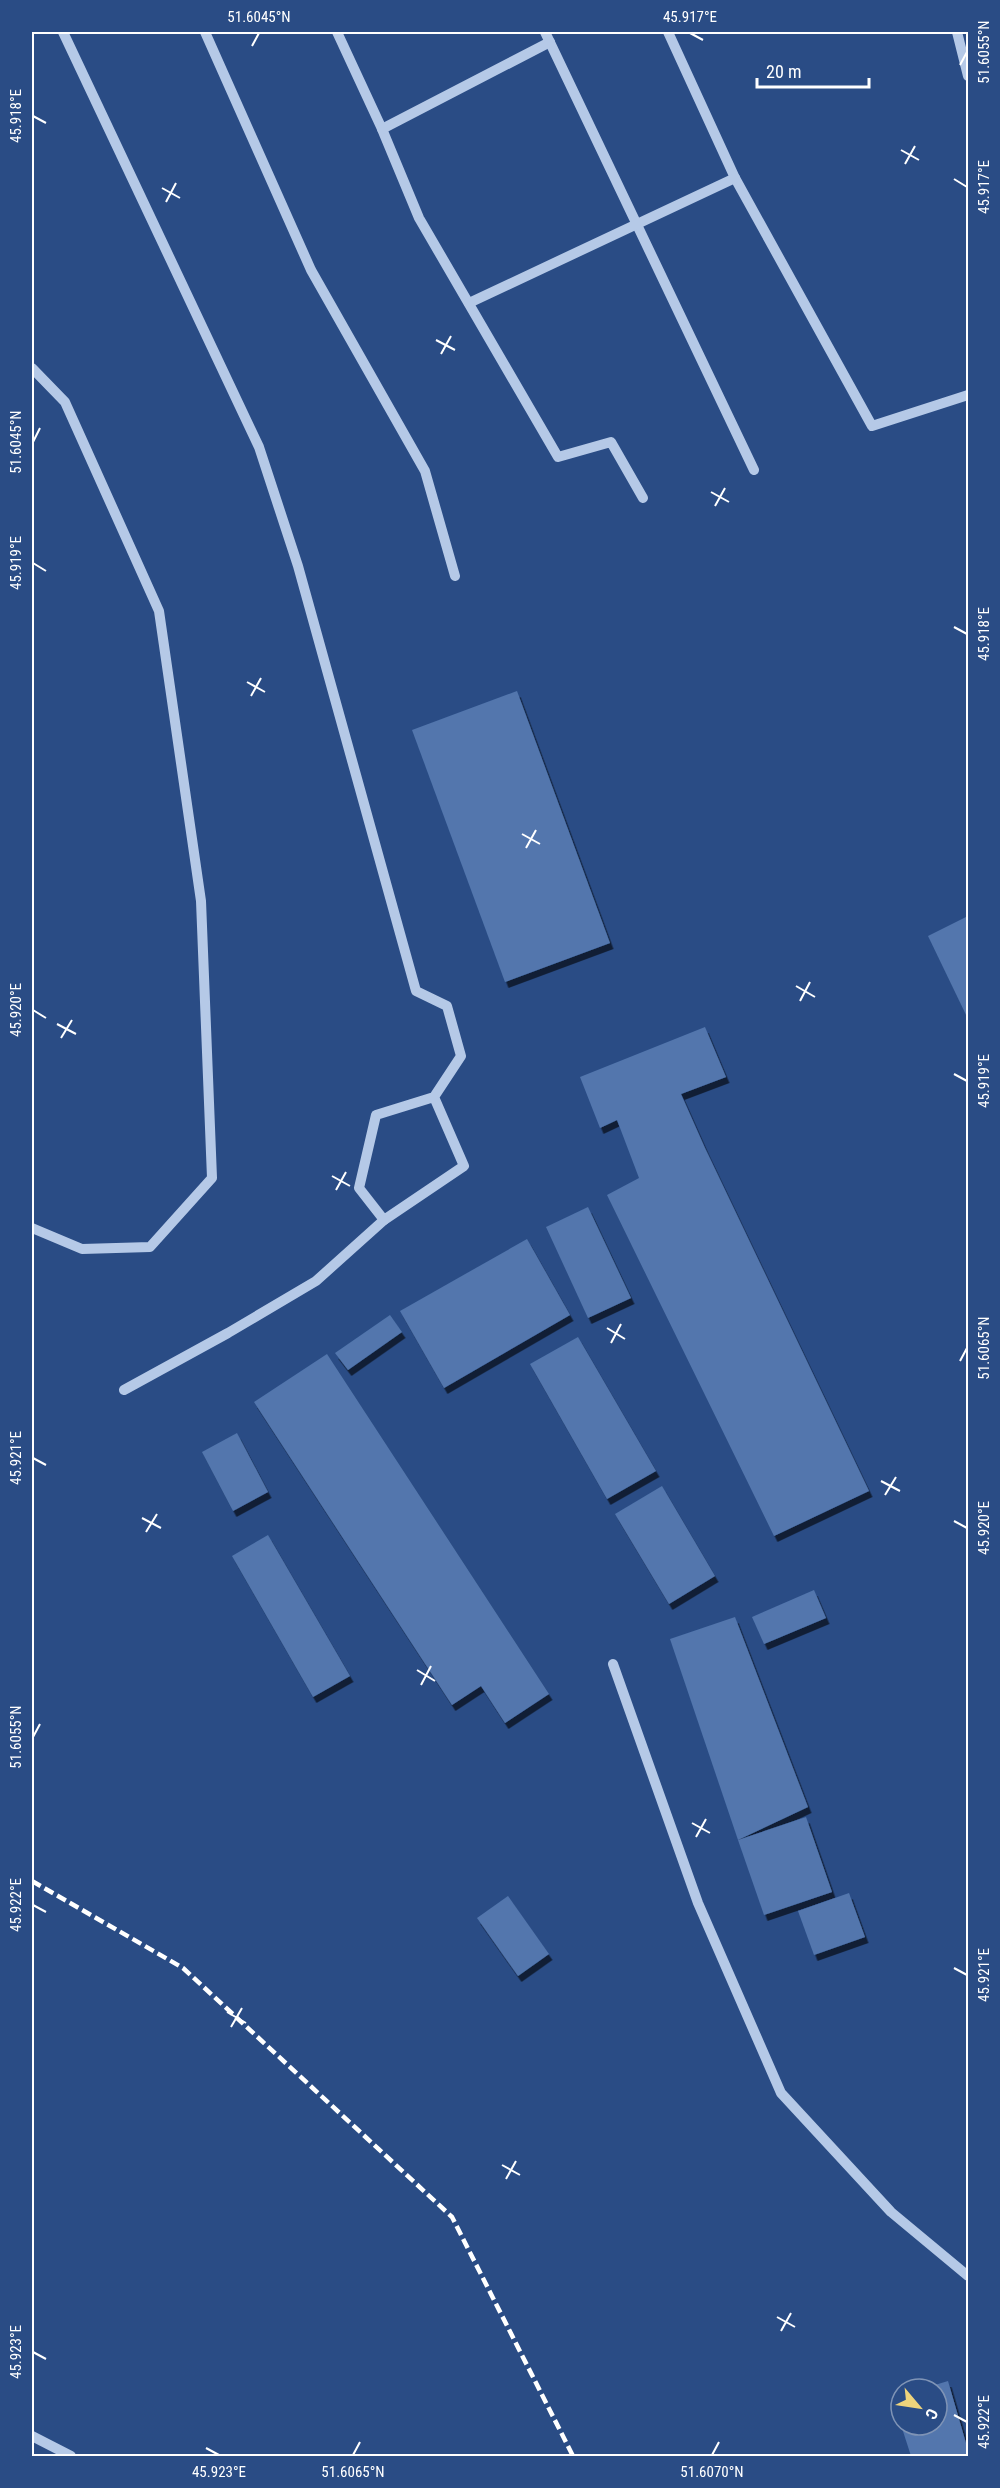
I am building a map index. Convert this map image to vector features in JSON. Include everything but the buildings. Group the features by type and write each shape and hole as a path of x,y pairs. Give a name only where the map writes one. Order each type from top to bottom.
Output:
{"street":[{"path":"63,32 259,447 298,566 416,991 447,1006 460,1056 434,1097 376,1115 359,1188 384,1220"},
{"path":"205,32 311,270 425,471 455,576"},
{"path":"336,32 382,129 418,218 558,457 611,441 644,498"},
{"path":"668,32 735,178 872,426 969,395"},
{"path":"957,32 969,76"},
{"path":"382,129 547,37 754,470"},
{"path":"469,303 735,178"},
{"path":"32,368 65,402 159,611 201,901 212,1179 150,1247 82,1249 32,1228"},
{"path":"124,1390 316,1281 384,1220 464,1166 434,1097"},
{"path":"613,1664 698,1903 782,2093 891,2212 969,2276"},
{"path":"32,2436 71,2457"}],"railway":[{"path":"32,1881 183,1968 452,2217 573,2456"}]}
